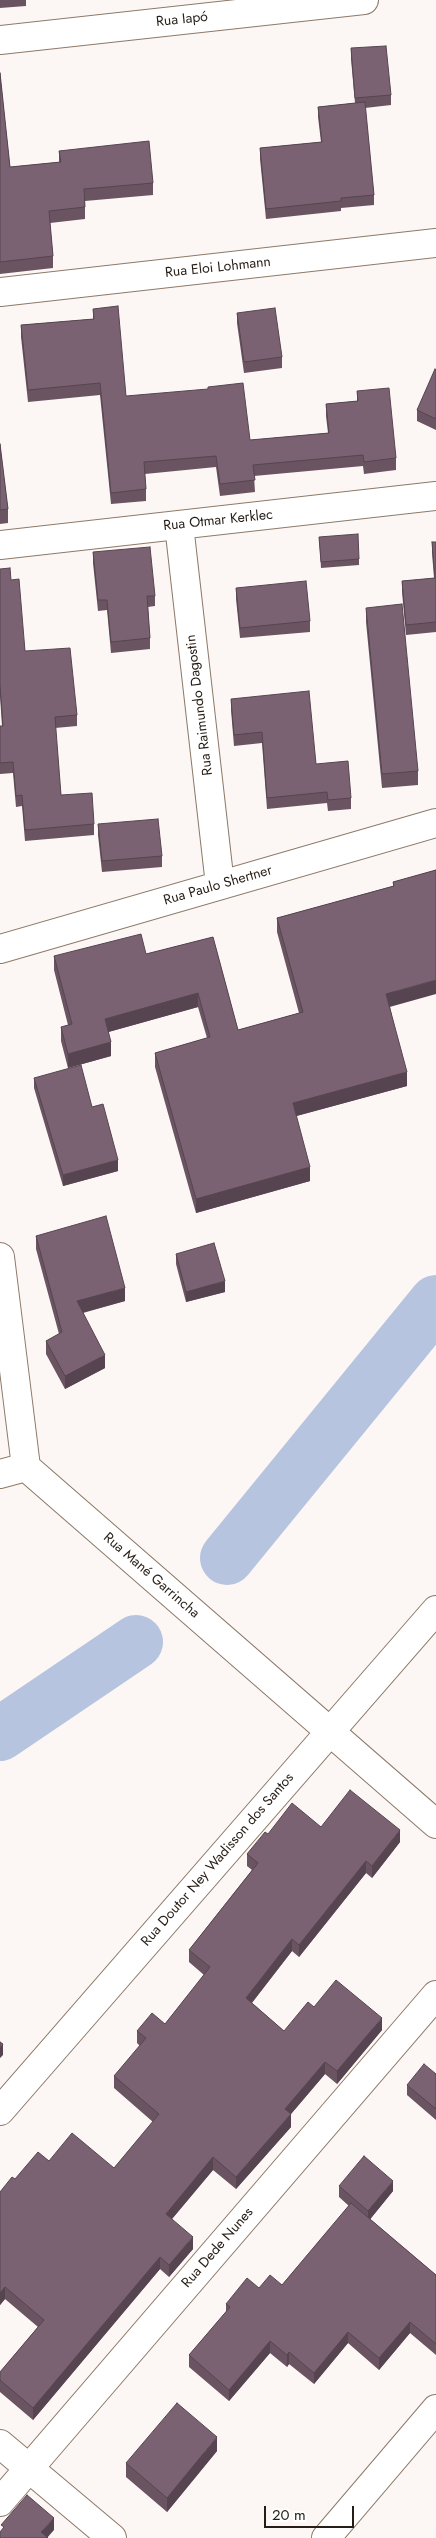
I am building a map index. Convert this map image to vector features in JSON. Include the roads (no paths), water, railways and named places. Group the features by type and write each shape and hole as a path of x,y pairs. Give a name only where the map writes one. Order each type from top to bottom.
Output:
{"street":[{"name":"Rua Iapó","path":"0,40 364,0"},
{"name":"Rua Eloi Lohmann","path":"0,292 436,243"},
{"name":"Rua Otmar Kerklec","path":"0,545 436,496"},
{"name":"Rua Raimundo Dagostin","path":"179,525 220,886"},
{"name":"Rua Paulo Shertner","path":"0,949 436,823"},
{"name":"Rua Mané Garrincha","path":"0,1257 13,1470 330,1732 436,1824"},
{"name":"Rua Doutor Ney Wadisson dos Santos","path":"0,2111 436,1610"},
{"name":"Rua Dede Nunes","path":"0,2502 436,1995"},
{"path":"326,2538 436,2409"},
{"path":"0,2444 112,2538"}],"waterway":[{"path":"227,1558 436,1302"},
{"path":"0,1734 136,1642"}]}
